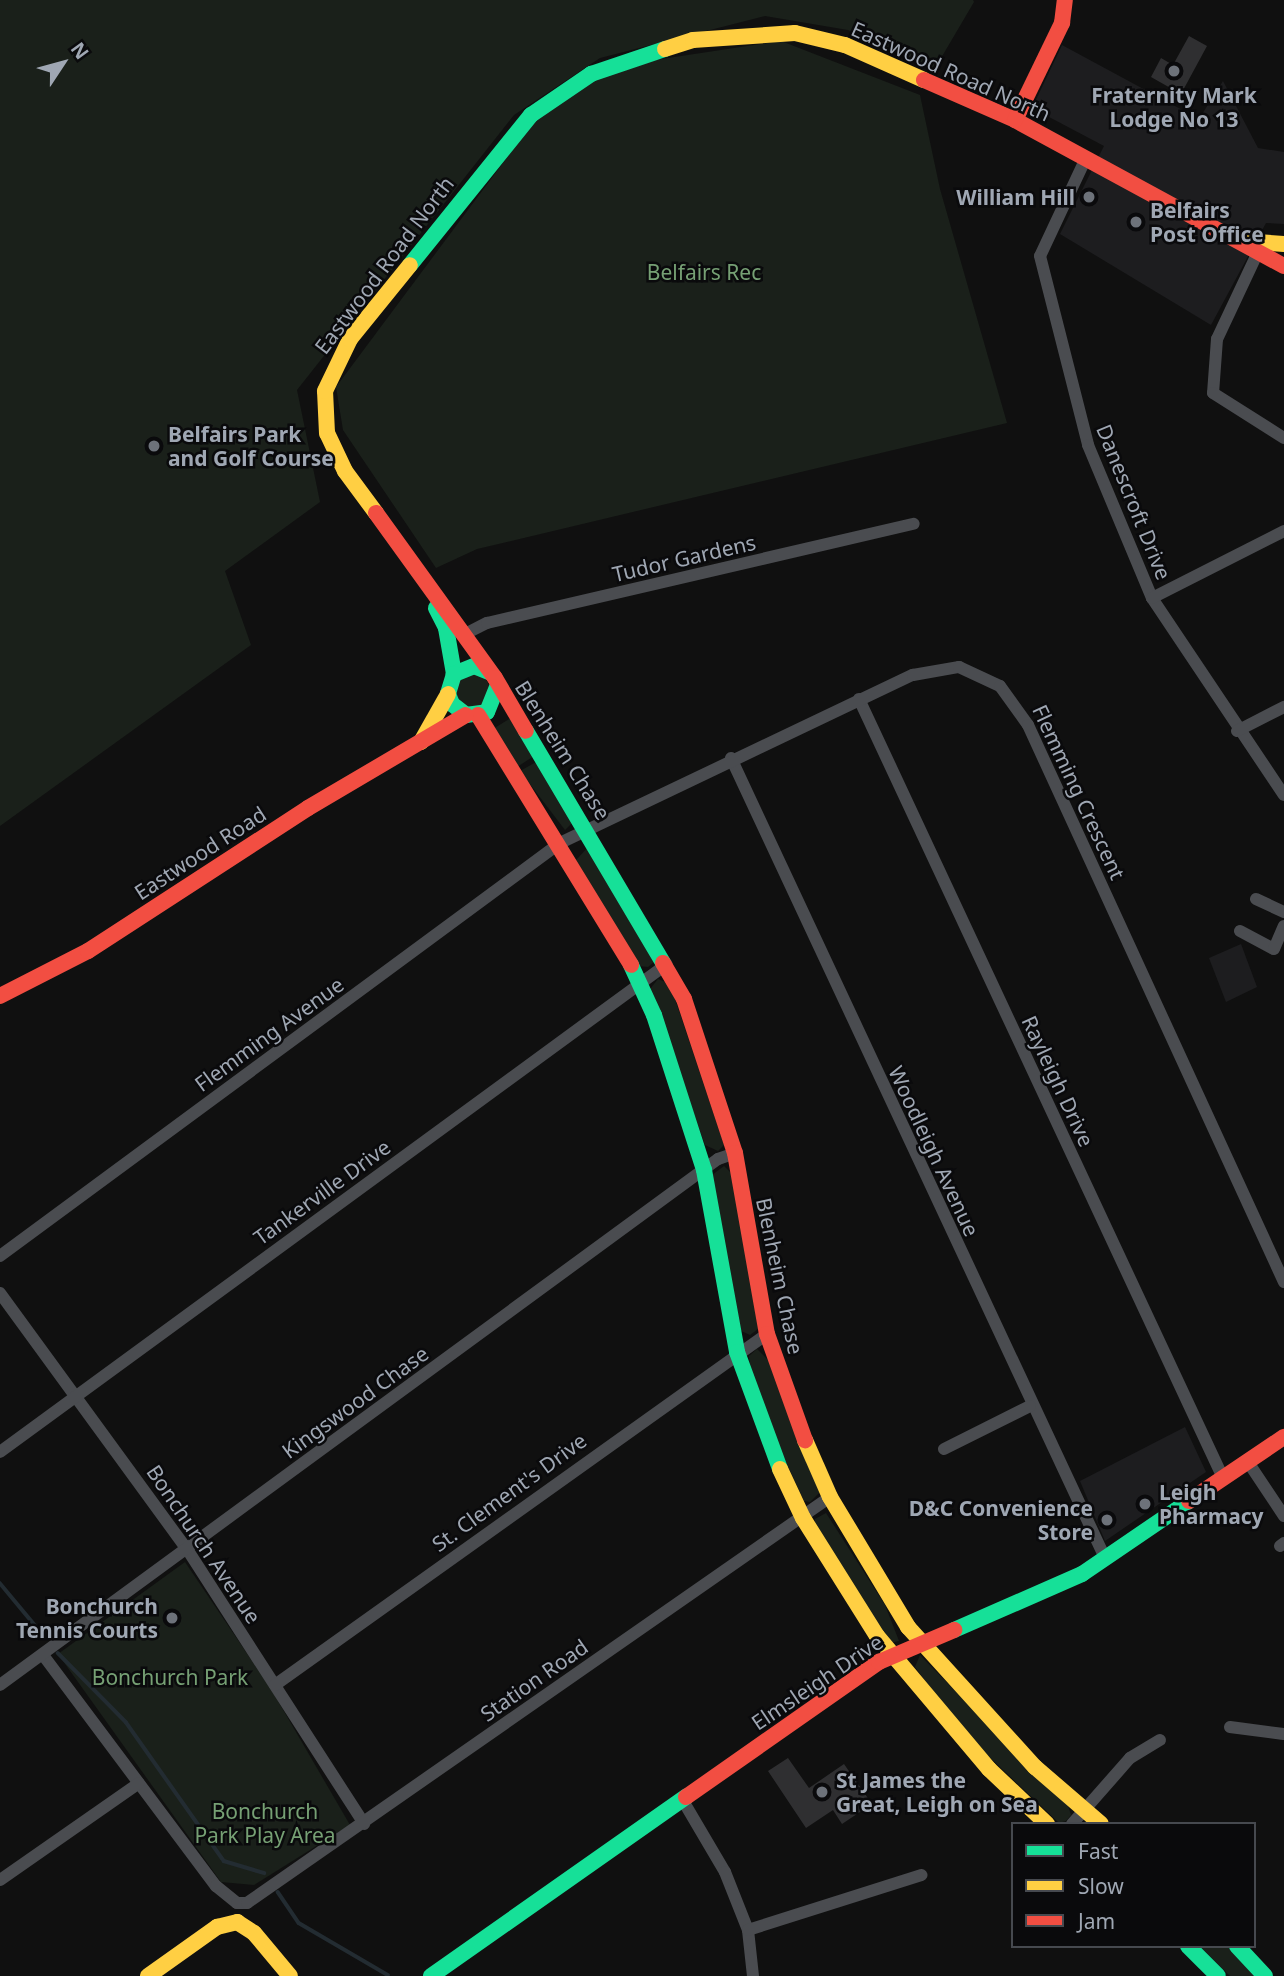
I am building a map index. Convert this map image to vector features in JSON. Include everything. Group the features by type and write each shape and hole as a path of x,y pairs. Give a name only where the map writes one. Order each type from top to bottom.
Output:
{"street":[{"path":"1015,120 1062,23 1065,0"},
{"name":"Eastwood Road North","path":"430,592 333,447 323,405 336,358 505,141 560,92 591,74 693,40 795,33 845,45 1015,120 1284,266"},
{"name":"Danescroft Drive","path":"1086,158 1045,240 1042,272 1088,445 1152,598 1237,732 1284,795"},
{"path":"1236,240 1284,244"},
{"path":"1258,252 1217,340 1213,393 1284,438"},
{"name":"Tudor Gardens","path":"465,634 487,623 914,524"},
{"path":"1152,598 1284,531"},
{"path":"430,592 465,634 493,678 494,706 472,715"},
{"path":"421,742 448,694 454,674 446,628 430,592"},
{"path":"454,674 474,666 493,678"},
{"name":"Flemming Crescent","path":"560,843 586,827 731,758 935,667 959,667 981,673 1016,701 1284,1282"},
{"name":"Blenheim Chase","path":"493,678 667,964 703,1047 735,1153 767,1334 796,1420 830,1497 921,1642 996,1728 1099,1822"},
{"path":"448,694 472,715 560,843 640,983 670,1058 704,1170 737,1352 765,1437 803,1518 851,1599 892,1655 989,1769 1045,1822"},
{"name":"Rayleigh Drive","path":"859,699 1223,1478"},
{"path":"1237,732 1284,707"},
{"name":"Eastwood Road","path":"0,996 88,951 308,808 472,715"},
{"name":"Woodleigh Avenue","path":"731,758 1030,1406 1105,1558"},
{"name":"Flemming Avenue","path":"0,1256 560,843"},
{"path":"1256,899 1284,912"},
{"path":"1240,932 1273,949 1284,926"},
{"name":"Tankerville Drive","path":"0,1452 667,964"},
{"name":"Kingswood Chase","path":"0,1685 704,1170 735,1153"},
{"name":"Bonchurch Avenue","path":"0,1293 187,1549 364,1824"},
{"name":"St. Clement's Drive","path":"275,1685 737,1352 767,1334"},
{"path":"944,1449 1030,1406"},
{"name":"Elmsleigh Drive","path":"431,1976 892,1655 1082,1573 1284,1437"},
{"path":"1248,1462 1284,1516"},
{"name":"Station Road","path":"139,1783 225,1896 247,1903 830,1497"},
{"path":"0,1880 139,1783 43,1655"},
{"path":"1230,1727 1284,1734"},
{"path":"1074,1822 1130,1758 1160,1740"},
{"path":"682,1799 725,1871 748,1930 753,1976"},
{"path":"748,1930 921,1875"},
{"path":"148,1976 228,1922 246,1925 290,1976"},
{"path":"1190,1948 1218,1976"},
{"path":"1239,1948 1265,1976"}],"shaded area":[{"path":"1062,45 1199,119 1223,81 1258,148 1284,152 1284,224 1266,223 1211,325 1060,234 1104,146 1032,108"},
{"path":"1241,944 1257,987 1226,1002 1209,958"},
{"path":"1185,1427 1206,1472 1105,1541 1080,1481"}],"green space":[{"name":"Belfairs Park and Golf Course","path":"0,0 974,2 934,70 848,30 765,16 600,58 514,115 297,390 320,502 225,571 251,645 0,826"},
{"name":"Belfairs Rec","path":"781,41 920,95 940,189 1007,423 477,549 436,568 343,430 336,387 535,120 615,66"},
{"path":"473,674 485,679 490,691 485,703 473,708 461,703 456,691 461,679"},
{"path":"511,718 534,756 517,767 493,729"},
{"path":"538,761 573,822 565,830 520,771"},
{"path":"590,845 654,962 648,967 639,966 576,860"},
{"path":"658,979 670,984 724,1145 718,1151 705,1145 650,989"},
{"path":"724,1166 734,1176 758,1329 750,1335 739,1330 712,1175"},
{"path":"757,1349 769,1361 820,1492 810,1502 804,1501 769,1425 750,1365 749,1356"},
{"path":"826,1513 885,1605 899,1641 890,1643 815,1526 815,1519"},
{"name":"Bonchurch Park","path":"185,1562 271,1689 350,1825 254,1885 221,1882 58,1654"},
{"path":"920,1655 1068,1806 1071,1815 1066,1821 1058,1822 963,1732 915,1667"},
{"path":"1202,1948 1231,1948 1257,1976 1230,1976"}],"building":[{"name":"Fraternity Mark Lodge No 13","path":"1189,36 1207,46 1181,94 1151,77 1161,58 1173,65"},
{"name":"St James the Great, Leigh on Sea","path":"788,1758 809,1788 844,1764 872,1804 842,1824 833,1810 806,1828 768,1771"}],"waterway":[{"path":"0,1583 44,1636"},
{"path":"58,1653 126,1722 224,1861 264,1873"},
{"path":"278,1892 299,1923 388,1975"}],"traffic: fast":[{"path":"410,265 531,115 591,74 665,49"},
{"path":"436,608 446,628 454,674"},
{"path":"489,672 474,666 454,674 448,694 452,704 466,715 487,712 498,685"},
{"path":"526,731 663,963"},
{"path":"631,965 654,1015 704,1170 737,1352 780,1469"},
{"path":"954,1630 1082,1574 1189,1501"},
{"path":"431,1976 686,1797"},
{"path":"1190,1948 1218,1976"},
{"path":"1239,1948 1265,1976"}],"traffic: slow":[{"path":"665,49 693,40 795,33 845,45 924,80"},
{"path":"1243,241 1284,244"},
{"path":"376,513 345,471 327,433 325,391 350,339 410,265"},
{"path":"421,742 448,694"},
{"path":"805,1440 830,1497 908,1627 1035,1767 1099,1822"},
{"path":"780,1469 803,1518 877,1636 989,1769 1045,1822"},
{"path":"148,1976 217,1927 237,1922 254,1933 290,1976"}],"traffic: jam":[{"path":"1015,120 1062,23 1065,0"},
{"path":"924,80 1015,120 1284,266"},
{"path":"376,513 495,678 526,731"},
{"path":"0,996 88,951 308,808 466,715"},
{"path":"478,715 631,965"},
{"path":"663,963 684,999 735,1153 767,1334 805,1440"},
{"path":"1189,1501 1284,1437"},
{"path":"686,1797 879,1662 954,1630"}],"place":[{"name":"Fraternity Mark Lodge No 13","path":"1174,71"},
{"name":"William Hill","path":"1089,197"},
{"name":"Belfairs Post Office","path":"1136,222"},
{"name":"Belfairs Park and Golf Course","path":"154,446"},
{"name":"Leigh Pharmacy","path":"1145,1504"},
{"name":"D&C Convenience Store","path":"1107,1520"},
{"name":"Bonchurch Tennis Courts","path":"172,1618"},
{"name":"St James the Great, Leigh on Sea","path":"822,1792"}],"park label":[{"name":"Bonchurch Park Play Area","path":"265,1823"}]}
